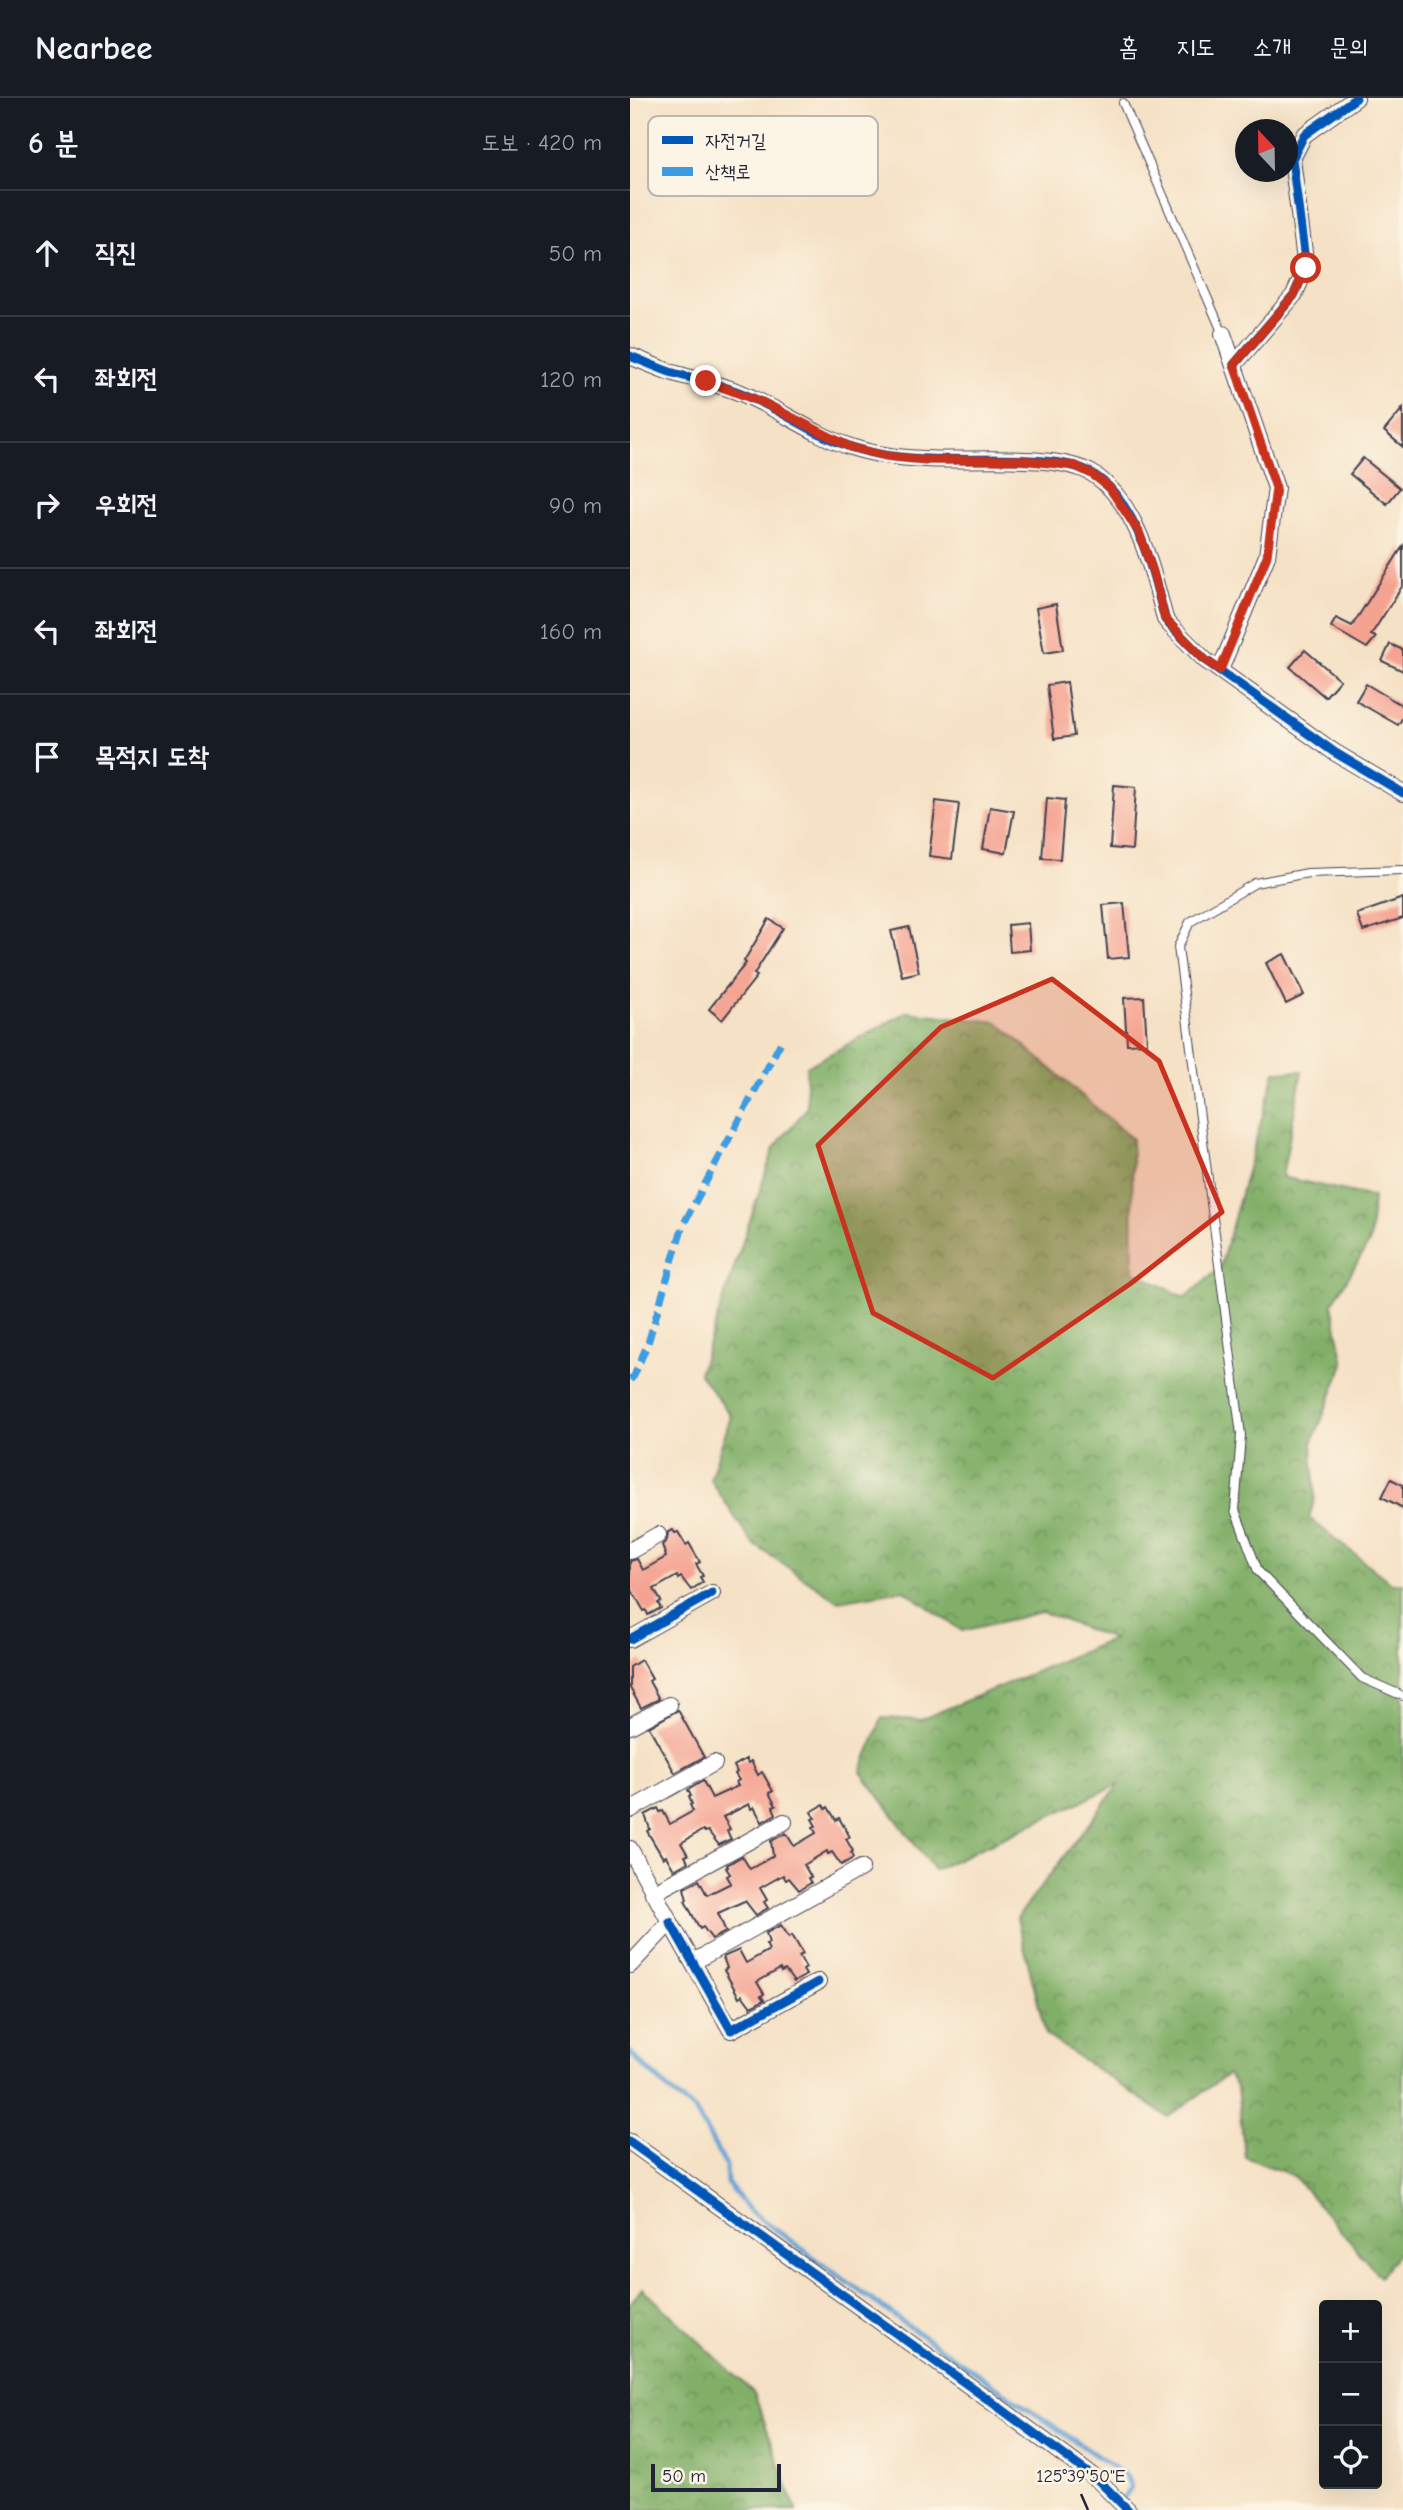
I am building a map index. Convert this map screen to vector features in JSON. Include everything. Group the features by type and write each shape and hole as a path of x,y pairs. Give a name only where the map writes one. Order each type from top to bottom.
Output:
{"street":[{"path":"1234,365 1294,295 1306,268 1292,159 1304,135 1356,98"},
{"path":"1220,670 1267,556 1276,488 1223,334"},
{"path":"630,356 670,372 736,391 850,447 886,456 926,460 1022,460 1076,466 1092,474 1109,487 1139,532 1165,619 1205,660 1334,752 1403,793"},
{"path":"630,1551 658,1535"},
{"path":"630,1639 712,1593"},
{"path":"630,1726 668,1705"},
{"path":"630,1810 714,1763"},
{"path":"653,1893 784,1822"},
{"path":"630,1849 731,2030 817,1982"},
{"path":"693,1962 861,1868"},
{"path":"630,1965 670,1922"},
{"path":"630,2142 989,2400 1115,2495 1128,2510"}],"lane":[{"path":"1123,103 1223,334"},
{"path":"1403,870 1308,873 1255,883 1190,922 1178,947 1241,1435 1235,1510 1258,1571 1362,1678 1403,1696"}],"highlighted area":[{"path":"1052,979 1159,1061 1222,1212 1130,1284 993,1378 873,1313 818,1145 941,1027"}],"green space":[{"path":"907,1012 997,1022 1132,1139 1133,1271 1185,1298 1220,1268 1275,1072 1302,1071 1282,1177 1373,1197 1370,1241 1332,1304 1344,1364 1312,1443 1315,1497 1309,1518 1392,1584 1403,1583 1403,2247 1380,2277 1294,2176 1245,2157 1237,2089 1228,2074 1168,2117 1046,2035 1017,1918 1119,1784 934,1870 861,1772 882,1718 920,1720 1113,1639 1042,1612 962,1631 904,1590 838,1601 752,1543 710,1479 731,1416 699,1373 774,1148 807,1108 806,1067"},
{"path":"642,2288 754,2393 796,2510 630,2510 630,2304"}],"building":[{"path":"1403,408 1403,447 1384,431"},
{"path":"1363,458 1400,488 1387,504 1350,474"},
{"path":"1403,546 1403,585 1371,635 1376,637 1367,648 1331,627 1336,618 1352,626"},
{"path":"1056,604 1063,650 1044,653 1036,608"},
{"path":"1390,644 1403,650 1403,671 1382,661"},
{"path":"1305,650 1340,680 1325,697 1290,667"},
{"path":"1067,682 1074,736 1054,739 1047,685"},
{"path":"1366,684 1403,706 1403,717 1398,725 1356,701"},
{"path":"1114,785 1136,787 1132,850 1110,848"},
{"path":"1047,798 1065,800 1060,859 1042,858"},
{"path":"936,801 959,804 952,859 929,856"},
{"path":"990,807 1014,811 1006,853 983,849"},
{"path":"1403,898 1403,918 1363,931 1357,914"},
{"path":"1124,903 1129,957 1108,959 1103,905"},
{"path":"769,919 783,928 754,974 757,976 722,1020 709,1009 746,963 744,961"},
{"path":"1028,923 1030,950 1010,952 1008,925"},
{"path":"909,927 919,972 902,976 891,931"},
{"path":"1284,954 1304,995 1286,1004 1266,963"},
{"path":"1144,997 1147,1043 1127,1044 1124,998"},
{"path":"1391,1479 1403,1485 1403,1508 1382,1497"},
{"path":"668,1532 678,1532 686,1545 689,1543 700,1562 696,1564 703,1576 700,1577 703,1582 691,1590 681,1577 678,1579 677,1576 654,1589 661,1601 658,1603 661,1608 648,1615 630,1587 630,1561 637,1559 643,1570 666,1557 662,1545 667,1540"},
{"path":"641,1660 659,1699 641,1708 630,1688 630,1667"},
{"path":"678,1710 704,1757 675,1773 649,1727"},
{"path":"746,1759 748,1763 751,1761 758,1775 762,1772 773,1791 769,1793 776,1806 773,1807 776,1814 762,1822 754,1807 751,1809 749,1804 723,1817 730,1829 727,1831 731,1839 719,1845 708,1831 703,1830 681,1843 688,1855 685,1856 688,1862 674,1870 666,1856 663,1858 647,1831 650,1829 645,1815 658,1808 660,1812 663,1811 670,1824 693,1811 688,1790 703,1781 712,1798 738,1786 736,1782 739,1780 734,1766"},
{"path":"823,1805 826,1809 828,1807 836,1820 839,1818 850,1837 846,1839 853,1851 853,1858 841,1865 832,1852 828,1854 827,1851 804,1865 811,1877 808,1878 811,1883 799,1890 783,1875 760,1888 768,1908 756,1915 745,1901 718,1913 726,1932 712,1939 703,1927 700,1929 685,1901 684,1888 699,1880 707,1895 731,1883 727,1876 730,1874 727,1865 742,1856 750,1869 773,1856 771,1841 786,1833 794,1846 816,1833 812,1819 815,1818 811,1812"},
{"path":"781,1925 789,1937 792,1935 803,1954 799,1956 806,1968 803,1970 806,1975 794,1982 785,1970 781,1972 780,1969 757,1982 764,1994 761,1996 764,2000 751,2007 742,1995 739,1997 724,1970 727,1968 723,1957 739,1950 746,1963 769,1950 766,1933"}],"waterway":[{"path":"630,2053 695,2110 726,2166 727,2183 750,2211 901,2321 1126,2476 1131,2487 1116,2510"}],"marked path":[{"path":"630,1380 648,1343 683,1225 781,1042"}],"cycle path":[{"path":"1234,365 1294,295 1306,268 1292,159 1304,135 1356,98"},
{"path":"630,356 670,372 736,391 822,435 869,452 943,460 1036,460 1077,467 1093,474 1108,486 1132,520 1149,559 1165,619 1169,624 1205,660 1334,752 1403,793"},
{"path":"630,1639 712,1593"},
{"path":"670,1922 731,2030 818,1982"},
{"path":"630,2142 1099,2481 1128,2510"}],"route":[{"path":"706,381 762,402 850,447 886,456 926,460 1022,460 1076,466 1092,474 1109,487 1139,532 1165,619 1205,660 1220,670 1267,556 1276,488 1234,365 1294,295 1306,268"}]}
